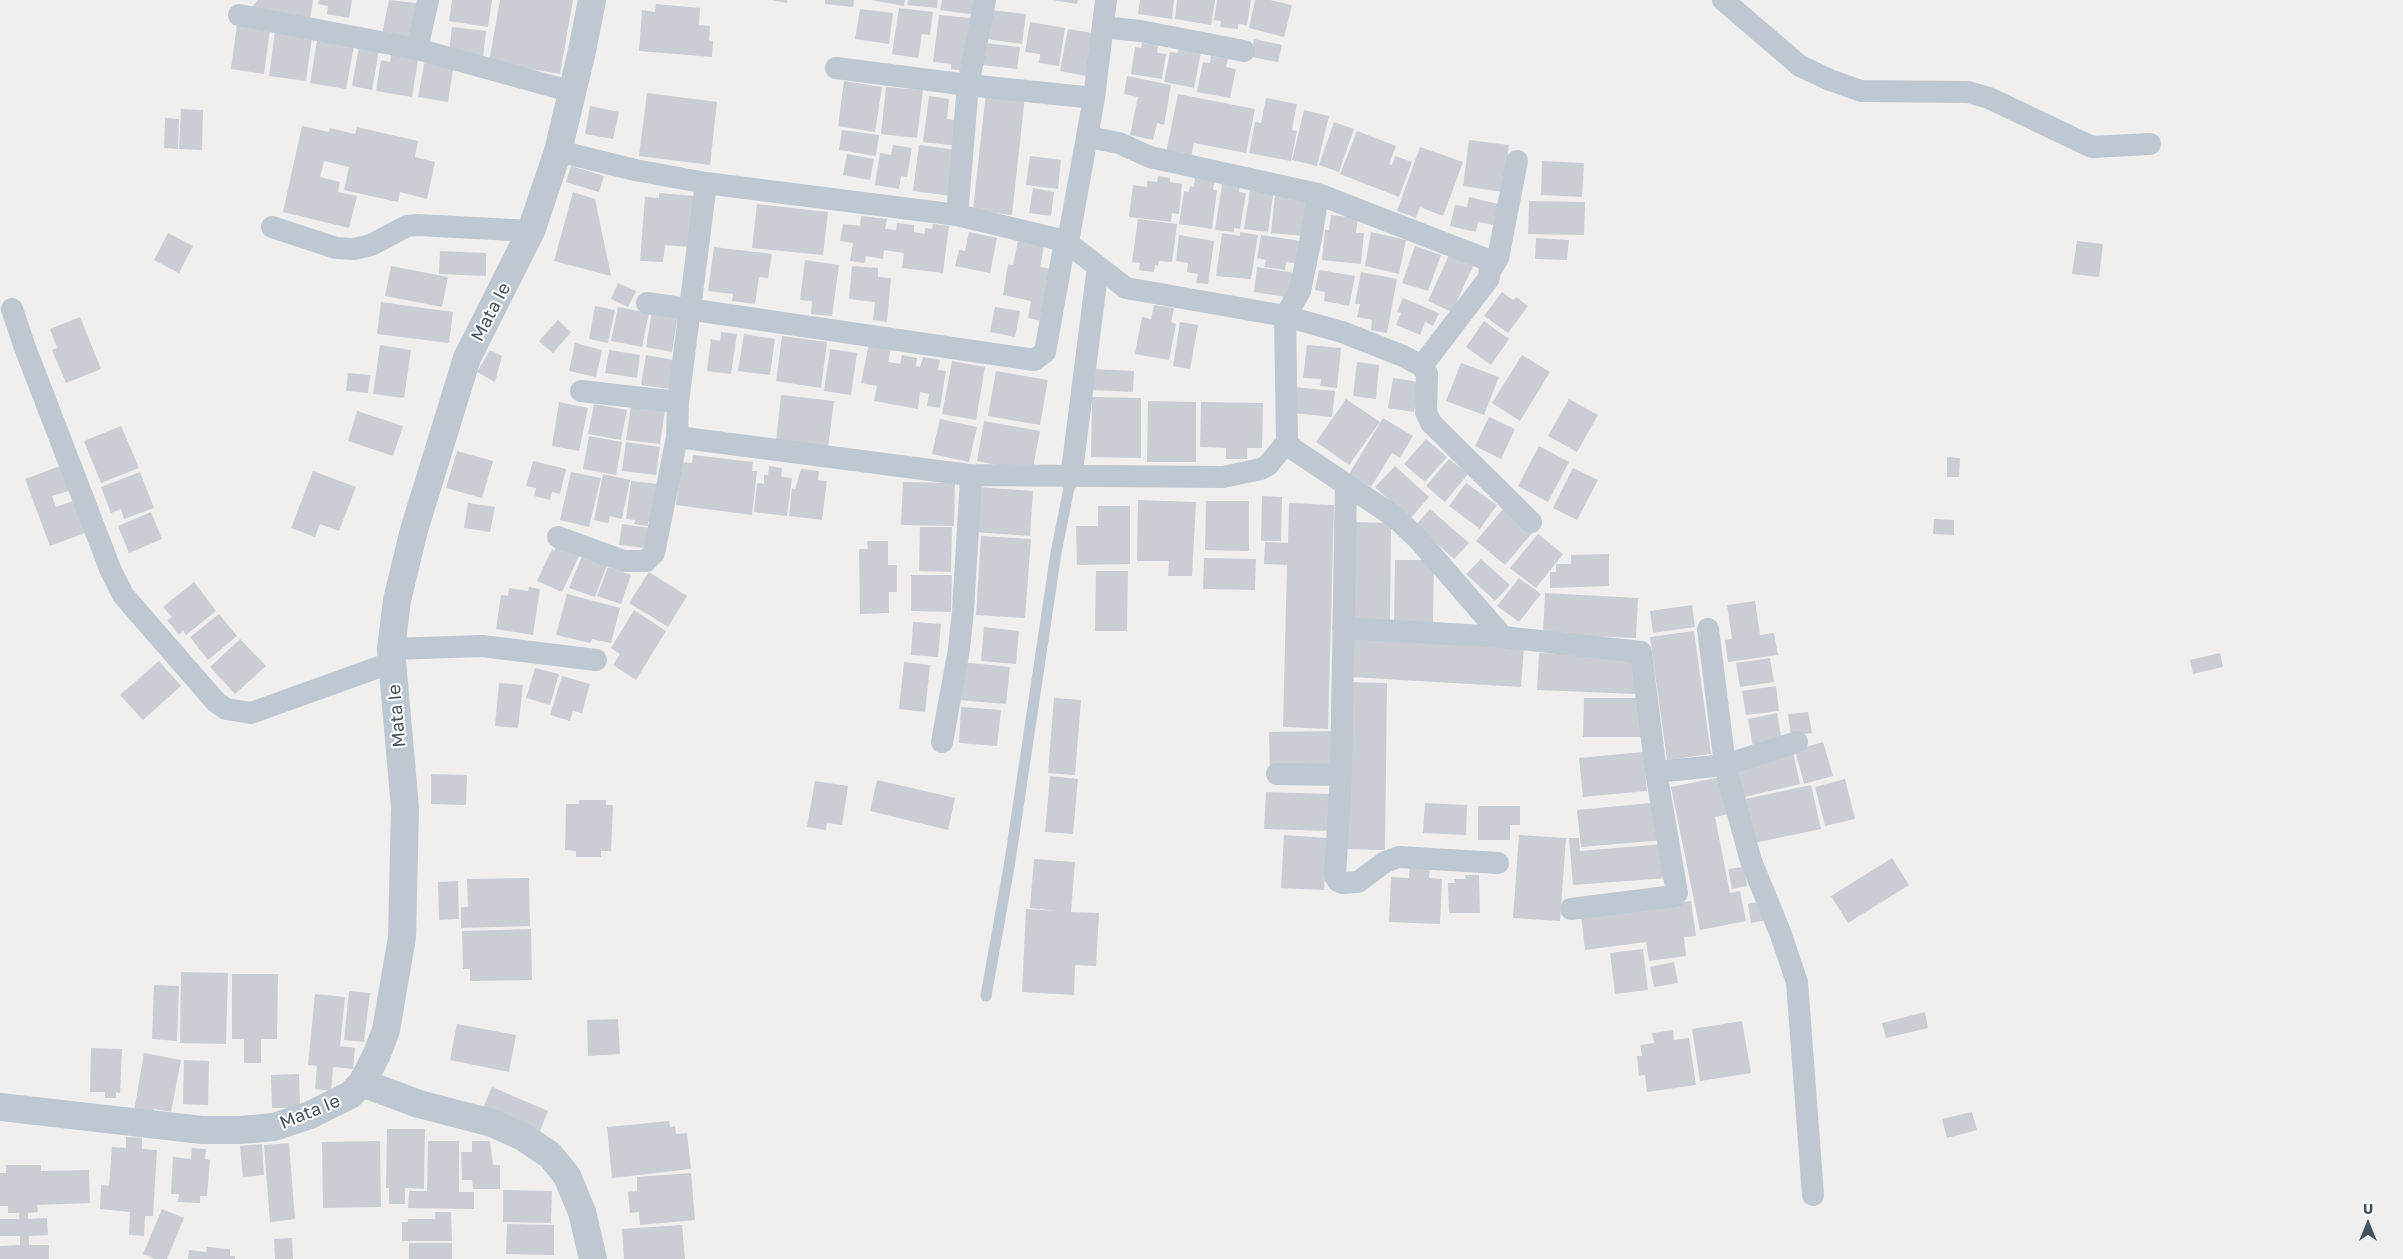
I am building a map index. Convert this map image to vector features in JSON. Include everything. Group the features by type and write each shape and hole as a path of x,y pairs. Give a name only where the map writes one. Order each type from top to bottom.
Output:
{"street":[{"path":"417,49 428,0"},
{"name":"Mata Ie","path":"0,1107 202,1130 274,1128 317,1112 350,1095 362,1083 377,1054 386,1030 402,937 405,808 392,656 397,600 414,530 467,358 531,231 558,151 573,92 592,0"},
{"path":"957,215 968,85 984,0"},
{"path":"1066,477 1077,250 1094,98 1105,28 1106,0"},
{"path":"1723,0 1800,66 1830,80 1861,91 1968,92 1989,98 2092,147 2150,144"},
{"path":"239,15 417,49 573,92"},
{"path":"1105,28 1140,31 1244,51"},
{"path":"836,68 968,85 1094,98"},
{"path":"1091,138 1119,143 1150,157 1318,194 1488,260 1489,278 1422,366"},
{"path":"558,151 635,170 706,183 957,215 1077,250 1126,288 1285,316 1342,332 1404,356 1422,366 1427,374 1426,412 1431,423 1531,522"},
{"path":"1490,271 1498,258 1517,161"},
{"path":"558,537 624,562 646,561 654,553 677,437 678,402 706,183"},
{"path":"677,437 970,476 1066,477 1222,486 1268,465 1287,442 1285,316 1300,291 1318,194"},
{"path":"272,227 336,248 354,249 371,245 398,230 412,226 531,231"},
{"path":"648,303 1034,360 1045,352 1077,250"},
{"path":"12,309 111,571 123,595 216,702 226,709 251,713 392,656 482,646 596,660"},
{"path":"581,391 678,402"},
{"path":"1287,442 1294,449 1395,518 1419,540 1503,637"},
{"path":"942,742 959,649 972,479 970,476"},
{"path":"1346,484 1341,775 1335,870 1338,881 1342,883 1358,882 1385,862 1399,857 1498,863"},
{"path":"1343,628 1503,637 1640,651 1656,772 1677,893 1675,896 1570,909"},
{"path":"1708,629 1725,765 1751,861 1780,932 1797,982 1813,1195"},
{"path":"1656,772 1725,765 1797,742"},
{"path":"1277,774 1341,775"},
{"path":"362,1083 419,1104 492,1123 523,1137 550,1155 566,1176 578,1203 593,1259"}],"lane":[{"path":"986,996 1010,861 1066,477"}],"building":[{"path":"258,0 313,0 310,19 251,8"},
{"path":"319,0 352,0 349,18 327,14 328,6 318,4"},
{"path":"389,0 424,4 416,41 382,34"},
{"path":"452,0 492,0 488,27 449,21"},
{"path":"500,0 573,0 560,74 489,62"},
{"path":"772,0 787,0 787,3"},
{"path":"825,0 854,0 853,7 825,4"},
{"path":"871,0 905,0 904,6"},
{"path":"908,0 938,0 937,8 907,5"},
{"path":"942,0 979,0 977,15 940,10"},
{"path":"1053,0 1078,0 1077,4"},
{"path":"1140,0 1174,0 1172,19 1138,14"},
{"path":"1177,0 1215,0 1211,25 1175,19"},
{"path":"1217,0 1251,0 1247,25 1238,24 1238,29 1220,27 1221,21 1214,20"},
{"path":"1255,0 1270,0 1292,5 1284,37 1249,28"},
{"path":"656,4 700,8 699,25 710,26 709,40 713,41 712,57 639,51 642,10 655,12"},
{"path":"899,8 933,12 930,35 922,34 918,58 892,54"},
{"path":"860,9 893,13 889,44 855,39"},
{"path":"991,10 1026,14 1022,44 987,39"},
{"path":"939,15 971,18 965,71 951,69 951,64 933,62"},
{"path":"1030,22 1065,28 1059,66 1039,63 1040,54 1025,52"},
{"path":"237,24 270,29 264,74 231,69"},
{"path":"452,27 486,31 483,58 449,53"},
{"path":"1068,29 1093,33 1086,76 1060,71"},
{"path":"275,31 312,37 306,81 269,76"},
{"path":"318,35 354,46 346,89 310,83"},
{"path":"1254,39 1282,45 1278,62 1251,57"},
{"path":"985,43 1020,47 1017,69 982,65"},
{"path":"1142,43 1158,45 1157,53 1166,54 1162,79 1131,74 1135,47 1141,48"},
{"path":"1180,43 1202,47 1194,88 1164,82 1170,52 1178,53"},
{"path":"359,47 379,50 372,90 352,86"},
{"path":"392,50 419,54 412,97 376,91 381,60 390,62"},
{"path":"1211,56 1228,59 1226,67 1236,69 1230,98 1197,92 1203,62 1210,63"},
{"path":"425,59 454,63 448,102 418,97"},
{"path":"1127,76 1171,85 1164,125 1157,123 1153,140 1130,135 1138,97 1124,94"},
{"path":"844,81 882,87 875,132 838,126"},
{"path":"886,87 923,90 917,138 881,134"},
{"path":"986,92 1025,96 1012,215 973,210"},
{"path":"647,93 717,102 710,165 639,156"},
{"path":"1178,94 1255,109 1246,153 1194,143 1191,158 1166,153"},
{"path":"929,96 949,99 947,119 961,121 958,146 923,142"},
{"path":"1266,98 1297,104 1292,130 1297,131 1291,161 1249,153 1255,122 1261,123"},
{"path":"590,106 619,112 613,139 585,134"},
{"path":"181,109 203,110 202,150 179,149"},
{"path":"1304,110 1329,116 1317,166 1292,160"},
{"path":"165,118 179,119 178,149 164,148"},
{"path":"1334,122 1354,129 1339,172 1319,165"},
{"path":"302,126 329,132 330,128 355,134 357,127 418,141 415,157 435,162 427,199 400,192 398,202 344,190 349,167 324,161 320,177 340,182 338,192 357,196 349,228 283,212"},
{"path":"842,130 879,135 876,156 839,150"},
{"path":"1357,131 1396,146 1389,164 1392,165 1395,156 1412,162 1399,197 1340,174"},
{"path":"1469,140 1509,145 1503,192 1463,186"},
{"path":"893,145 912,148 907,177 901,176 899,189 875,185 880,153 891,155"},
{"path":"919,145 957,150 951,196 913,191"},
{"path":"1420,147 1463,162 1443,216 1420,207 1416,218 1397,211"},
{"path":"847,154 874,159 870,180 843,175"},
{"path":"1030,156 1061,160 1058,189 1026,185"},
{"path":"1542,161 1584,163 1582,197 1541,195"},
{"path":"571,166 604,176 599,192 566,182"},
{"path":"1158,176 1170,178 1170,182 1182,184 1179,214 1172,213 1171,222 1129,217 1133,185 1147,187 1147,181 1157,182"},
{"path":"1195,177 1215,180 1213,190 1217,190 1212,229 1179,224 1184,191 1189,192 1190,186 1194,187"},
{"path":"1223,178 1241,180 1239,192 1246,193 1240,229 1234,228 1234,232 1215,230"},
{"path":"1251,184 1274,188 1268,232 1244,229"},
{"path":"1033,188 1054,192 1051,216 1029,213"},
{"path":"573,192 595,199 611,276 554,261"},
{"path":"659,193 694,196 690,247 665,245 663,262 640,261 645,197 659,198"},
{"path":"1275,194 1307,197 1302,236 1271,233"},
{"path":"1469,197 1498,204 1494,225 1478,222 1476,232 1450,226 1455,205 1467,207"},
{"path":"1529,201 1585,202 1584,235 1528,234"},
{"path":"757,204 828,212 823,255 752,248"},
{"path":"1331,215 1358,218 1356,233 1364,233 1361,264 1322,260 1325,230 1329,230"},
{"path":"861,216 887,219 885,229 896,230 897,223 914,225 914,232 925,234 925,228 932,229 933,224 949,226 943,273 902,268 904,253 884,250 883,259 866,256 865,263 850,261 853,243 840,241 843,224 860,226"},
{"path":"1138,219 1177,224 1172,262 1159,261 1158,266 1155,265 1154,272 1139,270 1140,263 1132,262"},
{"path":"969,232 997,238 990,273 955,266 959,250 965,251"},
{"path":"1240,232 1258,235 1251,279 1216,276 1222,233 1240,236"},
{"path":"1371,232 1406,240 1399,274 1365,266"},
{"path":"168,233 193,246 179,273 154,260"},
{"path":"1179,235 1214,241 1208,284 1196,283 1198,274 1187,272 1188,263 1176,261"},
{"path":"1261,235 1301,241 1298,264 1286,262 1285,270 1264,267 1266,260 1257,258"},
{"path":"1536,238 1569,240 1567,260 1535,259"},
{"path":"1018,241 1044,246 1040,267 1056,270 1046,322 1028,318 1031,301 1003,295 1008,264 1013,265"},
{"path":"2077,241 2103,244 2099,277 2072,274"},
{"path":"1415,246 1441,255 1428,291 1402,283"},
{"path":"714,247 772,254 768,278 759,277 755,304 732,301 733,294 708,291"},
{"path":"440,251 486,253 486,276 439,274"},
{"path":"1449,255 1473,266 1452,312 1428,301"},
{"path":"805,260 839,265 832,316 811,314 812,301 800,300"},
{"path":"391,266 448,277 442,307 385,296"},
{"path":"852,266 878,268 878,277 891,278 887,322 873,320 875,302 849,299"},
{"path":"1257,267 1296,273 1293,298 1254,292"},
{"path":"1319,270 1355,276 1349,306 1324,301 1325,292 1315,290"},
{"path":"1361,272 1397,279 1387,333 1371,330 1372,320 1357,317 1360,304 1355,304"},
{"path":"618,283 636,291 628,307 611,299"},
{"path":"1502,292 1513,300 1516,297 1528,306 1508,333 1484,316"},
{"path":"1403,298 1439,313 1433,326 1425,322 1420,335 1396,325 1401,313 1397,312"},
{"path":"381,302 453,312 449,343 377,334"},
{"path":"1154,305 1174,308 1171,322 1176,324 1169,360 1135,354 1142,317 1151,319"},
{"path":"595,306 615,310 608,343 589,339"},
{"path":"618,307 649,313 642,347 611,341"},
{"path":"995,307 1020,311 1015,337 990,332"},
{"path":"652,311 678,315 672,352 646,347"},
{"path":"80,317 101,369 66,383 52,350 57,348 50,329"},
{"path":"558,320 571,332 553,353 539,341"},
{"path":"1484,321 1509,339 1491,365 1466,347"},
{"path":"1180,322 1198,325 1190,369 1173,366"},
{"path":"721,332 737,334 731,374 707,371 711,339 720,341"},
{"path":"744,334 775,339 770,375 738,371"},
{"path":"782,336 827,342 821,388 776,381"},
{"path":"575,343 602,350 596,377 569,371"},
{"path":"869,344 891,348 888,362 900,364 902,355 917,358 916,366 920,367 923,357 940,360 938,370 946,371 940,408 927,406 929,394 920,392 918,409 874,401 877,386 861,383"},
{"path":"380,345 411,350 404,398 373,394"},
{"path":"1307,345 1341,348 1337,388 1320,386 1321,379 1303,378"},
{"path":"830,349 857,353 851,395 824,391"},
{"path":"490,350 502,356 495,382 477,372"},
{"path":"609,350 640,355 637,378 605,373"},
{"path":"646,355 674,360 670,389 641,385"},
{"path":"1522,355 1550,372 1520,421 1492,403"},
{"path":"952,361 985,367 976,420 942,414"},
{"path":"1357,362 1379,365 1376,399 1353,396"},
{"path":"1461,363 1499,377 1484,415 1446,401"},
{"path":"1093,369 1134,371 1133,392 1092,390"},
{"path":"996,371 1048,380 1040,425 988,416"},
{"path":"348,373 370,375 368,393 346,391"},
{"path":"1393,378 1419,382 1414,412 1388,408"},
{"path":"1295,387 1335,391 1332,417 1293,413"},
{"path":"781,395 834,401 828,447 776,441"},
{"path":"1092,397 1141,398 1141,458 1091,457"},
{"path":"1346,399 1380,422 1349,465 1316,442"},
{"path":"1569,399 1598,415 1577,452 1548,436"},
{"path":"1148,401 1196,402 1196,462 1147,462"},
{"path":"559,402 588,408 579,451 552,446"},
{"path":"1201,402 1263,403 1262,448 1247,448 1247,459 1226,459 1226,448 1200,447"},
{"path":"594,404 627,410 621,440 588,434"},
{"path":"631,406 665,410 660,444 626,440"},
{"path":"357,411 403,426 393,456 348,441"},
{"path":"1489,417 1515,429 1501,459 1475,446"},
{"path":"1383,418 1413,436 1400,458 1392,453 1371,487 1349,474"},
{"path":"940,419 977,427 969,462 932,454"},
{"path":"984,421 1040,431 1032,472 977,461"},
{"path":"121,426 139,468 101,483 84,441"},
{"path":"589,436 622,442 616,475 583,469"},
{"path":"1426,439 1447,457 1425,482 1404,464"},
{"path":"626,442 660,447 656,475 622,471"},
{"path":"1539,446 1569,462 1548,502 1518,486"},
{"path":"457,451 493,461 482,498 446,488"},
{"path":"693,455 753,462 752,471 757,471 752,515 676,505 681,462 692,463"},
{"path":"1947,457 1960,458 1959,477 1947,477"},
{"path":"1449,459 1468,474 1445,502 1426,486"},
{"path":"533,461 566,469 560,494 552,492 550,500 534,496 536,488 526,486"},
{"path":"60,466 69,491 52,496 56,507 73,501 85,533 50,546 25,479"},
{"path":"769,466 782,468 781,477 792,478 787,516 754,512 757,483 764,484 764,475 768,475"},
{"path":"1395,466 1429,497 1410,519 1375,487"},
{"path":"1573,468 1598,480 1577,520 1553,508"},
{"path":"801,469 819,471 818,480 827,481 822,520 789,516 792,488 795,489"},
{"path":"313,471 356,487 339,531 320,524 315,537 291,528"},
{"path":"140,472 154,508 124,519 121,509 111,513 101,487"},
{"path":"571,472 601,478 589,527 560,520"},
{"path":"603,474 630,480 622,519 610,516 608,523 594,520"},
{"path":"631,481 658,484 653,522 648,522 648,526 634,524 635,520 626,519"},
{"path":"903,482 955,483 954,526 901,525"},
{"path":"1466,483 1497,505 1480,529 1449,506"},
{"path":"977,487 1033,491 1030,536 974,532"},
{"path":"1262,496 1282,497 1281,541 1261,541"},
{"path":"1138,500 1196,502 1192,576 1168,576 1169,561 1137,561"},
{"path":"1206,501 1249,501 1249,551 1205,550"},
{"path":"468,503 495,507 490,532 464,528"},
{"path":"1289,503 1334,505 1328,729 1283,727 1287,565 1264,564 1265,542 1288,543"},
{"path":"1098,506 1130,506 1130,564 1077,565 1076,526 1098,526"},
{"path":"1504,508 1533,532 1505,565 1476,541"},
{"path":"1430,509 1469,543 1454,559 1416,525"},
{"path":"151,512 162,539 129,553 118,526"},
{"path":"1934,519 1954,520 1954,535 1933,534"},
{"path":"1352,522 1391,523 1390,620 1350,619"},
{"path":"622,524 650,528 647,548 619,545"},
{"path":"920,527 952,527 951,572 919,571"},
{"path":"1538,534 1563,554 1536,588 1510,568"},
{"path":"981,536 1031,539 1025,618 976,615"},
{"path":"867,541 888,541 888,565 897,565 897,592 889,592 889,613 860,614 859,549 868,549"},
{"path":"556,546 579,556 562,592 537,581 552,549 554,551"},
{"path":"1609,554 1609,586 1550,588 1550,572 1556,572 1556,564 1571,564 1571,555"},
{"path":"582,556 607,565 595,597 569,588"},
{"path":"1204,558 1256,559 1255,590 1203,589"},
{"path":"1481,559 1510,585 1495,601 1466,574"},
{"path":"1395,560 1434,560 1433,622 1394,622"},
{"path":"608,567 631,575 621,604 597,596"},
{"path":"1096,571 1128,571 1127,631 1095,631"},
{"path":"649,572 687,596 668,627 629,603"},
{"path":"911,575 952,575 951,612 911,611"},
{"path":"1519,578 1541,594 1519,622 1497,606"},
{"path":"194,582 216,611 186,635 183,631 179,635 167,620 172,617 163,607"},
{"path":"529,587 540,589 533,635 496,629 501,595 508,596 509,588 528,591"},
{"path":"1545,593 1638,598 1636,638 1543,634"},
{"path":"567,594 620,608 611,643 592,639 590,643 556,635"},
{"path":"1755,601 1760,635 1774,633 1778,655 1728,662 1725,640 1732,639 1727,605"},
{"path":"1692,605 1695,627 1653,633 1650,611"},
{"path":"634,610 666,631 636,680 613,665 620,654 611,648"},
{"path":"219,614 237,636 208,660 190,637"},
{"path":"913,622 941,624 938,657 911,655"},
{"path":"984,627 1019,631 1016,664 981,661"},
{"path":"1694,631 1711,754 1667,760 1650,637"},
{"path":"1353,638 1524,647 1521,687 1351,677"},
{"path":"240,639 266,666 235,694 210,667"},
{"path":"1539,653 1637,657 1636,694 1537,690"},
{"path":"2220,653 2223,667 2193,674 2190,660"},
{"path":"1770,658 1774,682 1740,687 1736,663"},
{"path":"159,661 181,686 143,720 120,695"},
{"path":"904,662 930,665 925,712 899,709"},
{"path":"961,662 1010,667 1006,704 958,700"},
{"path":"535,668 559,674 550,705 526,698"},
{"path":"562,676 590,684 582,713 573,711 570,721 550,715"},
{"path":"1347,682 1387,683 1385,850 1345,849"},
{"path":"499,683 523,685 518,728 495,726"},
{"path":"1776,686 1779,711 1746,715 1742,691"},
{"path":"1054,698 1081,700 1075,775 1048,773"},
{"path":"1584,698 1642,698 1642,737 1583,737"},
{"path":"961,707 1001,710 997,746 959,743"},
{"path":"1808,712 1812,733 1791,736 1788,714"},
{"path":"1777,713 1782,742 1753,747 1748,719"},
{"path":"1335,731 1335,770 1270,771 1269,732"},
{"path":"1823,742 1833,776 1804,784 1795,750"},
{"path":"1643,752 1647,791 1583,797 1579,758"},
{"path":"1793,752 1800,784 1740,798 1732,766"},
{"path":"431,774 467,775 466,805 431,804"},
{"path":"1050,776 1078,779 1073,834 1045,832"},
{"path":"1726,776 1734,813 1715,817 1730,893 1740,891 1746,921 1700,930 1671,787"},
{"path":"1845,779 1855,819 1825,826 1815,787"},
{"path":"877,780 955,798 948,830 870,811"},
{"path":"815,781 848,786 842,825 827,823 826,830 807,827"},
{"path":"1811,785 1821,829 1749,844 1740,800"},
{"path":"1266,792 1330,794 1329,831 1264,829"},
{"path":"579,800 606,800 606,805 613,805 611,851 601,851 601,857 576,857 576,851 565,850 566,804 579,804"},
{"path":"1661,802 1664,840 1581,847 1577,810"},
{"path":"1425,803 1467,805 1466,835 1423,833"},
{"path":"1478,806 1520,806 1520,825 1510,825 1510,840 1478,840"},
{"path":"1284,835 1327,838 1324,890 1281,888"},
{"path":"1519,835 1566,838 1560,921 1513,918"},
{"path":"1569,838 1579,838 1580,851 1664,844 1667,878 1573,885"},
{"path":"1892,858 1909,885 1848,923 1831,896"},
{"path":"1034,859 1075,862 1071,912 1099,913 1096,966 1075,965 1074,995 1022,992 1026,909 1057,911 1030,908"},
{"path":"1410,865 1430,866 1429,878 1442,879 1440,924 1389,922 1391,877 1409,878"},
{"path":"1744,867 1747,886 1732,889 1728,869"},
{"path":"1465,875 1479,875 1480,913 1449,913 1448,883 1455,883 1454,879 1466,879"},
{"path":"529,878 530,926 461,928 461,907 468,907 467,879"},
{"path":"458,881 459,919 439,920 438,882"},
{"path":"1691,901 1696,936 1684,937 1686,956 1649,961 1646,942 1585,950 1581,915"},
{"path":"1762,901 1766,920 1751,923 1748,904"},
{"path":"531,929 532,980 470,981 470,969 463,969 462,931"},
{"path":"1643,949 1648,990 1615,994 1610,953"},
{"path":"1674,962 1678,983 1654,987 1650,967"},
{"path":"181,972 228,973 226,1044 180,1043"},
{"path":"232,974 278,974 277,1039 261,1039 261,1063 244,1063 244,1039 232,1039"},
{"path":"154,985 179,986 177,1041 152,1039"},
{"path":"349,991 370,993 364,1042 344,1040"},
{"path":"315,994 345,997 340,1046 355,1048 353,1069 333,1067 331,1091 315,1089 317,1066 308,1065"},
{"path":"1925,1012 1928,1028 1886,1038 1882,1023"},
{"path":"618,1019 620,1054 588,1056 587,1020"},
{"path":"1742,1021 1751,1073 1700,1081 1692,1029"},
{"path":"457,1024 516,1035 509,1072 450,1060"},
{"path":"1673,1030 1674,1040 1689,1038 1696,1085 1647,1092 1645,1075 1639,1076 1637,1056 1642,1056 1640,1045 1654,1043 1652,1033"},
{"path":"91,1048 122,1049 120,1093 116,1092 116,1098 105,1098 105,1092 90,1092"},
{"path":"144,1053 181,1060 171,1112 154,1109 153,1114 134,1111"},
{"path":"184,1060 209,1061 208,1105 183,1104"},
{"path":"299,1074 300,1108 272,1108 271,1075"},
{"path":"492,1087 548,1111 540,1131 483,1108"},
{"path":"1972,1112 1977,1130 1947,1138 1942,1119"},
{"path":"669,1121 670,1127 675,1126 676,1134 687,1133 691,1169 612,1178 607,1127"},
{"path":"387,1129 425,1129 424,1189 405,1188 405,1204 389,1204 389,1188 386,1188"},
{"path":"126,1137 142,1138 142,1149 157,1150 153,1216 145,1216 144,1236 129,1235 130,1212 100,1209 101,1185 109,1186 112,1147 126,1148"},
{"path":"380,1141 381,1207 323,1208 322,1142"},
{"path":"428,1141 459,1141 459,1192 474,1192 474,1209 408,1208 409,1191 427,1191"},
{"path":"472,1141 490,1141 493,1165 500,1165 500,1189 473,1189 472,1180 462,1180 461,1152 472,1152"},
{"path":"289,1143 295,1219 270,1222 264,1145"},
{"path":"262,1144 264,1175 243,1177 240,1146"},
{"path":"192,1148 206,1149 205,1159 210,1160 207,1196 200,1196 200,1203 178,1202 179,1194 171,1194 173,1157 191,1159"},
{"path":"6,1165 41,1165 41,1171 89,1170 90,1203 37,1205 38,1212 28,1213 28,1219 47,1218 48,1235 29,1236 29,1245 49,1245 49,1259 0,1259 0,1246 20,1245 20,1236 0,1236 0,1219 19,1219 19,1213 8,1213 8,1206 0,1206 0,1173 6,1173"},
{"path":"691,1173 695,1220 640,1225 639,1212 630,1213 628,1192 637,1191 637,1177"},
{"path":"503,1190 552,1191 551,1223 503,1222"},
{"path":"162,1209 184,1218 167,1259 155,1259 143,1254"},
{"path":"435,1212 451,1212 452,1241 402,1241 402,1222 408,1222 408,1219 435,1219"},
{"path":"507,1224 554,1225 554,1255 506,1254"},
{"path":"682,1225 685,1259 624,1259 622,1229"},
{"path":"292,1238 293,1259 275,1259 274,1239"},
{"path":"409,1243 452,1243 452,1259 409,1259"},
{"path":"207,1247 230,1249 230,1256 235,1256 235,1259 188,1259 189,1250 206,1252"}]}
